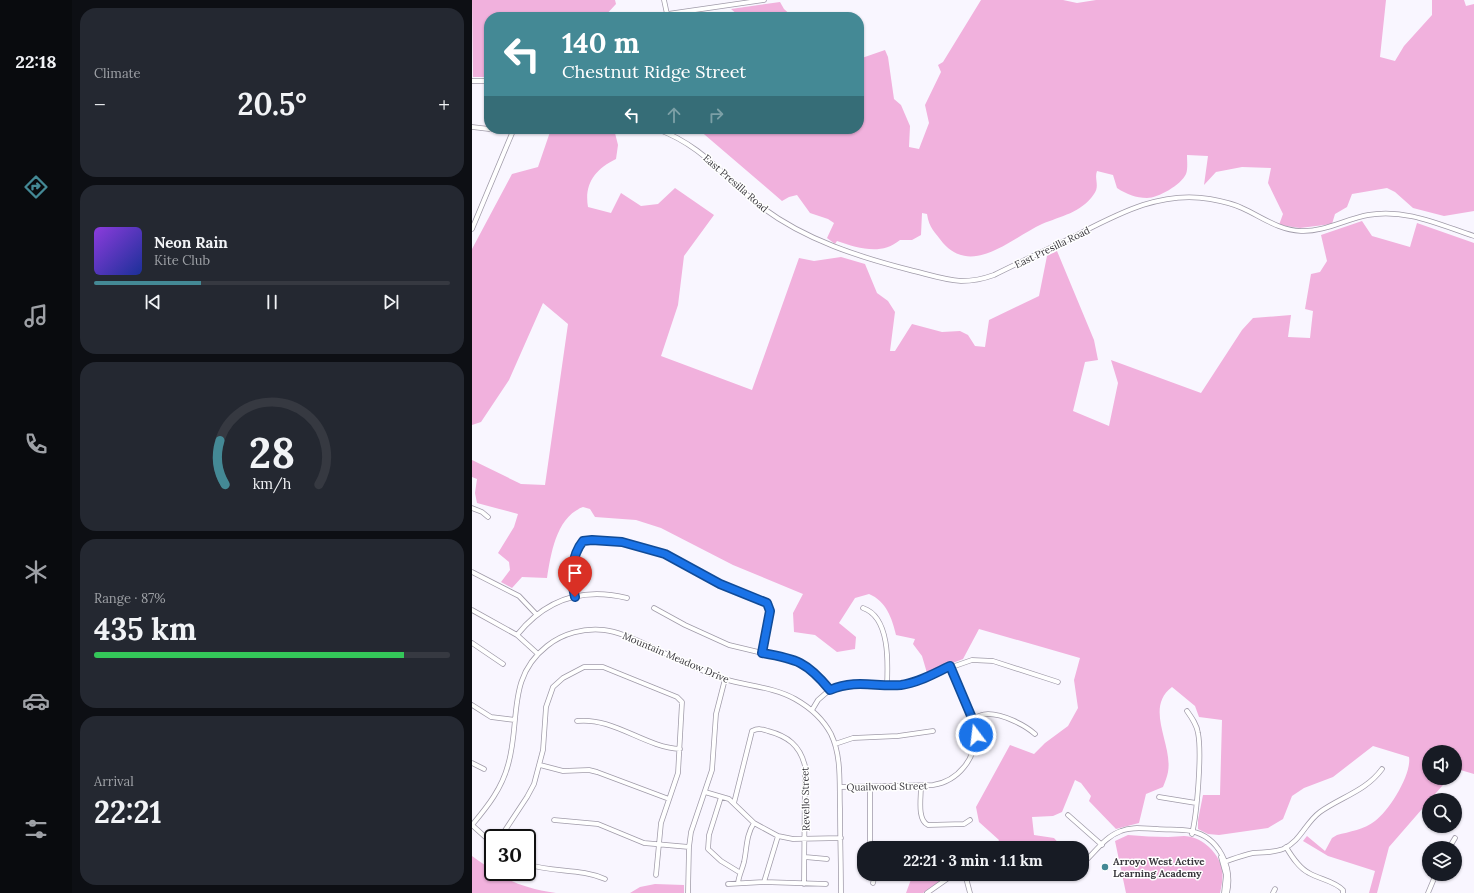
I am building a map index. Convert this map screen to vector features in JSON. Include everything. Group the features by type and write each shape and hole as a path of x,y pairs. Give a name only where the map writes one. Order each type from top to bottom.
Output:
{"street":[{"path":"664,0 667,12"},
{"path":"681,12 764,0"},
{"path":"472,81 484,81"},
{"path":"472,127 484,128"},
{"path":"472,229 512,134"},
{"name":"East Presilla Road","path":"668,134 701,152 753,200 791,226 858,256 951,280 969,281 994,275 1131,208 1174,198 1205,198 1230,203 1277,226 1293,231 1317,230 1362,216 1387,213 1416,217 1474,236"},
{"path":"472,508 482,512 488,517"},
{"path":"575,597 572,583 572,571 579,548 583,541 592,540 636,544 665,554 720,584 767,603 770,611 762,653"},
{"path":"472,572 519,596 536,614"},
{"path":"517,634 536,614 556,602 575,597 604,595 627,598"},
{"path":"654,608 685,625 729,645 792,659 806,665 830,690"},
{"path":"863,608 872,612 884,635 888,654 887,685"},
{"path":"472,610 517,634 538,654"},
{"name":"Mountain Meadow Drive","path":"472,825 491,802 502,782 511,753 517,693 525,672 538,654 554,641 572,633 593,629 610,631 628,636 725,679 785,694 812,710 826,726 835,744 839,759 841,893"},
{"path":"472,643 502,664"},
{"path":"812,710 818,700 830,690 852,683 887,685 910,683 950,666 969,660 983,659 1058,682"},
{"path":"506,829 530,791 540,765 543,750 546,707 550,693 557,683 568,674 579,669 592,666 611,669 681,700 680,749 677,780 661,823 656,875"},
{"name":"Quailwood Street","path":"840,787 921,786 947,781 956,775 968,763 972,755 976,735 972,718 950,666"},
{"path":"688,893 688,847 692,826 712,770 716,714 725,679"},
{"path":"472,705 491,717 515,720"},
{"path":"1187,711 1195,723 1199,736 1196,803 1192,833"},
{"path":"972,718 985,715 996,715 1028,728 1035,734"},
{"path":"577,721 592,720 660,746 680,749"},
{"name":"Revello Street","path":"734,804 751,733 759,729 789,739 796,746 803,760 806,779 804,884"},
{"path":"835,744 853,738 898,736 933,731"},
{"path":"472,762 484,769"},
{"path":"540,765 563,771 589,770 598,772 669,799"},
{"path":"1225,862 1243,855 1274,852 1286,847 1299,838 1314,817 1320,812 1371,783 1382,769"},
{"path":"921,786 921,818 924,823 928,825 964,824 970,820"},
{"path":"870,787 870,841"},
{"path":"705,792 721,797 734,804 754,823 778,836 793,839 840,838"},
{"path":"721,797 709,835 708,849 720,861 739,872"},
{"path":"1159,797 1196,803"},
{"path":"1068,815 1102,845"},
{"path":"554,820 595,823 612,828 637,842 688,847"},
{"path":"738,883 739,872 743,863 748,834 754,823"},
{"path":"472,825 484,836"},
{"path":"1089,859 1102,845 1115,835 1128,831 1192,833 1208,842 1225,862 1230,877 1227,893"},
{"path":"764,882 778,836"},
{"path":"1286,847 1305,871 1322,880 1338,885 1343,893"},
{"path":"805,857 827,859"},
{"path":"1224,893 1226,880 1225,862"},
{"path":"536,867 548,870 584,872 605,879"},
{"path":"923,893 940,881"},
{"path":"927,893 944,881"},
{"path":"967,881 970,893"},
{"path":"1428,893 1433,881"},
{"path":"728,884 764,882 826,884"}],"shaded area":[{"path":"472,0 615,0 616,4 609,12 484,12 484,77 473,77"},
{"path":"981,0 1063,0 1077,3 1096,0 1386,0 1380,57 1395,61 1404,46 1432,15 1432,0 1464,0 1466,6 1474,4 1474,211 1444,216 1413,208 1395,192 1387,188 1352,194 1347,207 1335,214 1332,224 1300,228 1279,225 1283,214 1268,183 1271,168 1242,167 1216,172 1204,185 1208,156 1187,155 1187,170 1183,178 1169,190 1157,196 1147,198 1124,192 1117,188 1113,175 1097,171 1096,191 1083,206 1077,210 1042,224 1006,245 980,255 967,256 955,252 943,243 929,223 927,214 922,213 921,235 912,240 900,240 885,248 869,249 837,241 835,244 827,238 834,223 828,219 810,213 797,195 782,201 704,134 864,134 864,57 885,50 888,57 894,99 901,105 910,126 909,147 919,149 929,123 925,105 941,72 938,65 943,62"},
{"path":"780,2 787,12 734,12 731,9"},
{"path":"549,134 615,134 618,145 616,159 602,167 593,178 588,191 588,207 611,213 621,193 641,206 658,204 675,188 714,215 684,256 678,305 661,356 752,390 799,258 814,261 841,257 865,264 877,293 888,301 895,312 890,351 895,351 912,324 942,332 960,331 968,335 975,346 985,347 989,320 1039,296 1047,256 1057,251 1094,340 1098,360 1085,362 1073,411 1109,426 1118,383 1111,360 1201,393 1242,330 1253,318 1291,315 1288,337 1310,338 1313,311 1305,309 1311,274 1320,272 1327,261 1321,235 1362,221 1372,236 1410,247 1417,223 1474,243 1474,774 1462,770 1462,745 1422,745 1422,785 1443,785 1436,793 1422,793 1422,809 1389,847 1377,893 1369,893 1375,871 1328,856 1303,841 1307,836 1325,851 1332,838 1337,835 1362,828 1375,821 1387,809 1398,792 1407,773 1409,757 1373,746 1333,777 1304,788 1292,796 1283,819 1268,828 1219,835 1208,834 1198,829 1198,820 1203,795 1220,795 1222,720 1199,717 1195,706 1172,687 1164,696 1160,705 1161,727 1167,750 1168,774 1163,787 1146,794 1139,823 1116,829 1089,801 1091,796 1081,783 1075,780 1062,812 1053,816 1032,817 1034,835 1054,838 1057,841 998,841 979,822 976,807 1010,745 1034,754 1045,743 1068,726 1078,708 1074,680 1080,658 979,629 963,659 927,673 922,656 913,644 915,639 896,635 890,616 884,606 875,597 869,594 855,598 839,623 856,637 855,649 837,652 815,635 794,632 793,613 803,594 733,565 661,528 636,520 595,517 590,509 583,507 574,512 567,519 556,537 547,578 522,577 512,588 501,582 510,570 509,562 498,553 514,527 518,514 477,503 475,493 477,479 472,477 472,460 521,484 545,485 568,324 543,303 509,380 481,422 472,425 472,249 512,174 538,167"},
{"path":"1128,835 1163,837 1184,836 1196,838 1201,841 1211,849 1219,859 1223,875 1220,893 1126,893 1115,841"},
{"path":"472,856 484,864 484,881 513,881 530,888 556,893 472,893"},
{"path":"910,881 940,881 923,893 906,893"},
{"path":"655,884 684,885 684,893 630,893 640,887"}],"place":[{"name":"Arroyo West Active Learning Academy","path":"1105,867"}],"route":[{"path":"575,597 571,577 573,565 583,541 592,540 636,544 675,558 720,584 767,603 770,607 770,611 762,653 792,659 806,665 815,672 830,690 841,685 852,683 893,685 910,683 950,666 972,718 976,735"}]}
